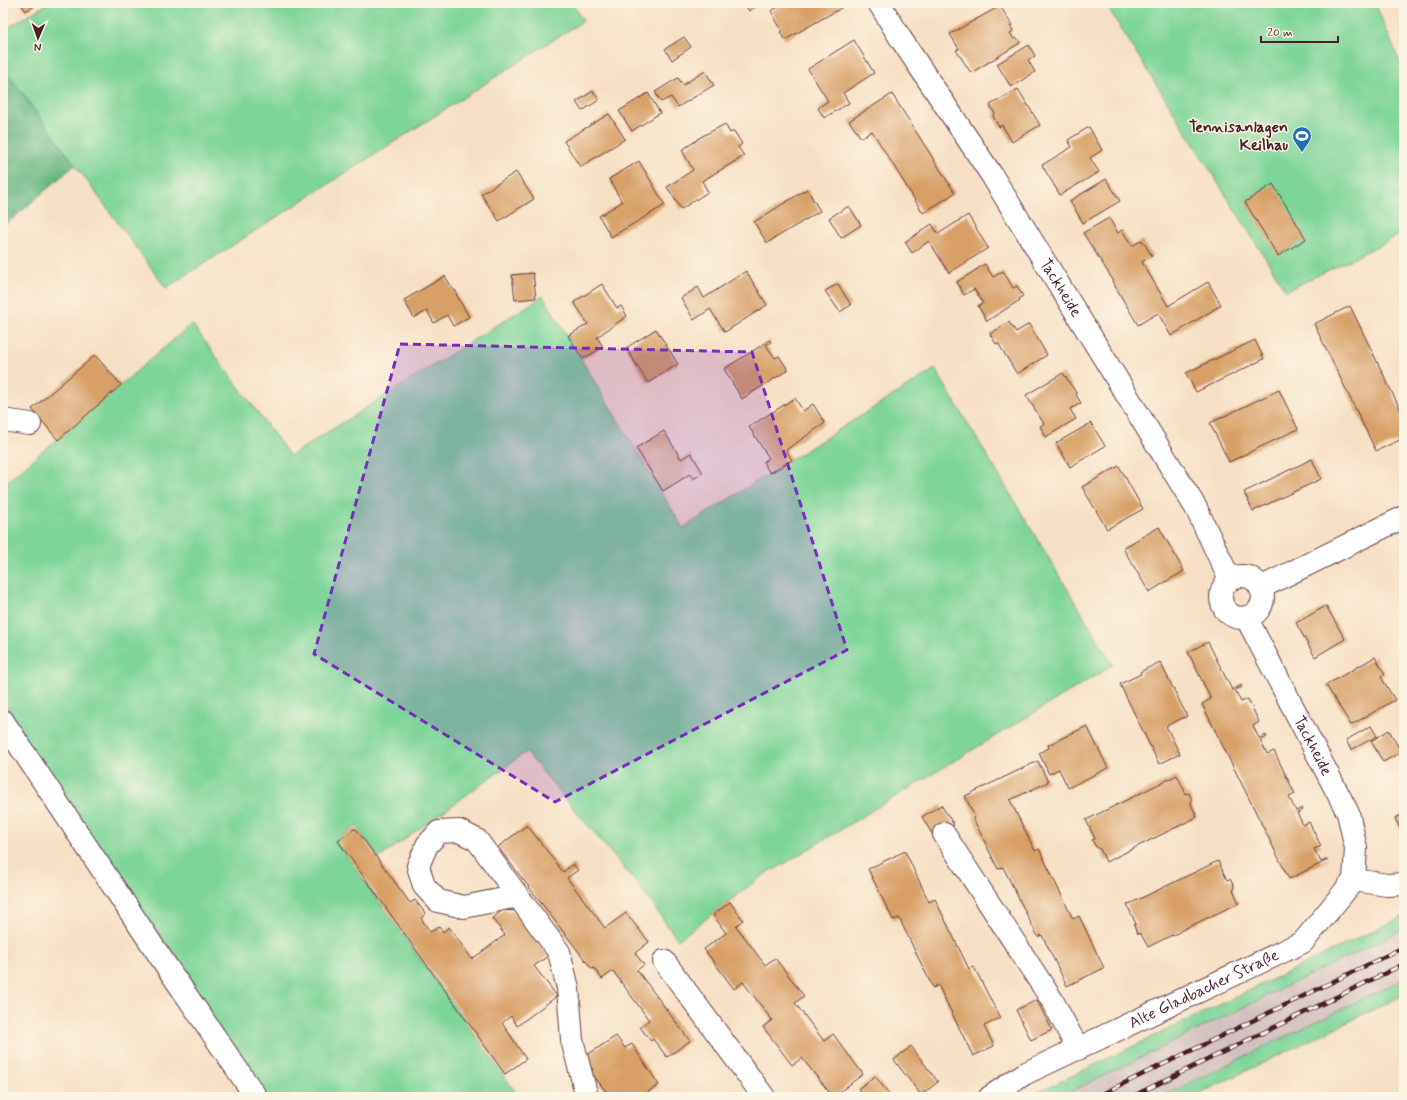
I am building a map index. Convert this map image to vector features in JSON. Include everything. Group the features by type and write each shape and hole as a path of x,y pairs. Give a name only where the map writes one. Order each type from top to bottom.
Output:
{"street":[{"name":"Tackheide","path":"879,3 990,174 1196,508 1230,580"},
{"path":"3,420 30,424"},
{"path":"1260,588 1404,517"},
{"path":"1243,576 1256,582 1260,588 1262,600 1260,606 1257,611 1246,617 1233,616 1223,607 1221,595 1222,589 1230,580 1243,576"},
{"name":"Tackheide","path":"1246,617 1348,813 1356,848 1354,880"},
{"path":"3,721 167,967 256,1097"},
{"path":"944,834 1052,1000 1078,1049"},
{"path":"1354,880 1387,885 1404,884"},
{"name":"Alte Gladbacher Straße","path":"990,1097 1024,1074 1303,942 1354,880"},
{"path":"518,896 559,952 568,988 572,1040 587,1097"},
{"path":"664,961 764,1097"}],"highlighted area":[{"path":"400,344 752,352 847,650 555,802 314,654"}],"shaded area":[{"path":"1404,929 1404,979 1161,1097 1060,1097"}],"green space":[{"path":"48,3 572,3 583,21 166,288 3,67 3,31"},
{"name":"Tennisanlagen Keilhau","path":"1105,3 1375,3 1404,72 1404,233 1286,291"},
{"path":"3,67 75,165 3,227"},
{"path":"543,296 683,528 935,369 1113,665 774,870 773,868 678,940 639,886 526,752 379,858 356,826 336,841 519,1097 265,1097 3,709 3,485 192,324 290,456"},
{"path":"1404,916 1404,929 1060,1097 1028,1097"},
{"path":"1404,979 1404,995 1192,1097 1161,1097"}],"building":[{"path":"20,3 39,3 26,11"},
{"path":"744,3 761,3 749,11"},
{"path":"785,3 838,3 841,8 785,40 780,32 782,31 771,11"},
{"path":"1000,6 1012,25 1010,26 1013,31 1010,33 1014,39 1017,38 1020,43 971,73 956,50 959,49 950,34"},
{"path":"684,37 691,47 672,60 665,49"},
{"path":"854,40 874,73 843,93 849,103 824,118 818,108 828,101 808,69"},
{"path":"1029,45 1035,56 1028,60 1035,72 1011,87 997,64"},
{"path":"705,71 714,85 678,107 671,97 661,102 655,92 678,78 683,85"},
{"path":"1018,89 1040,125 1012,142 1002,125 999,127 993,116 995,114 990,105"},
{"path":"593,91 599,100 582,111 576,102"},
{"path":"648,93 660,113 632,131 619,111"},
{"path":"892,94 955,193 923,213 872,131 861,138 849,121"},
{"path":"609,114 625,139 580,167 564,141"},
{"path":"725,124 730,133 734,131 742,144 738,147 744,156 702,181 708,192 681,209 667,187 693,170 682,150 697,139"},
{"path":"1089,127 1102,150 1090,158 1099,172 1060,195 1042,165 1072,147 1068,140"},
{"path":"639,161 665,205 611,237 599,216 622,202 609,179"},
{"path":"516,172 534,199 499,221 481,194"},
{"path":"1106,179 1120,201 1083,223 1070,201"},
{"path":"1273,184 1306,239 1278,256 1245,202"},
{"path":"807,189 820,211 767,243 754,222"},
{"path":"849,206 861,225 841,238 829,218"},
{"path":"968,215 988,248 949,273 929,241 912,253 905,242 932,224 938,234"},
{"path":"1109,218 1118,233 1122,230 1132,246 1142,240 1152,256 1142,262 1168,306 1208,282 1221,305 1171,336 1158,313 1138,325 1112,281 1113,280 1083,233"},
{"path":"985,264 993,277 1003,271 1013,288 1017,286 1023,296 1019,299 1020,300 987,321 978,306 983,303 974,289 964,295 957,282"},
{"path":"746,271 767,305 725,332 710,309 694,320 681,298 698,287 704,298"},
{"path":"533,273 536,298 515,300 512,275"},
{"path":"445,276 454,291 455,290 469,317 453,326 447,315 434,323 427,311 414,318 404,300"},
{"path":"602,284 617,308 621,306 627,316 597,337 603,347 583,359 568,336 588,324 574,302"},
{"path":"838,284 851,305 840,312 825,291"},
{"path":"1350,306 1404,417 1404,438 1376,451 1314,324"},
{"path":"1009,322 1016,332 1029,324 1047,355 1017,374 998,343 996,344 990,334"},
{"path":"656,329 678,364 648,383 626,348"},
{"path":"770,340 771,342 766,345 775,358 779,356 788,370 742,399 724,369"},
{"path":"1255,340 1264,359 1196,392 1186,373"},
{"path":"95,355 121,385 58,440 32,409"},
{"path":"1063,373 1077,394 1076,395 1081,403 1070,409 1076,419 1046,437 1040,426 1044,424 1026,395"},
{"path":"1279,390 1298,429 1229,462 1210,423"},
{"path":"795,398 803,411 813,404 825,423 786,450 792,460 770,473 763,462 769,458 749,427"},
{"path":"1091,423 1105,446 1070,467 1056,443"},
{"path":"664,431 681,459 691,453 703,473 693,479 690,474 663,491 636,448"},
{"path":"1312,459 1321,479 1253,511 1244,492"},
{"path":"1119,466 1143,509 1107,529 1082,487"},
{"path":"1159,527 1184,571 1149,592 1123,548"},
{"path":"1326,606 1345,639 1315,657 1296,623"},
{"path":"1208,642 1232,690 1241,685 1242,687 1235,690 1241,702 1248,699 1259,722 1253,726 1259,738 1266,735 1267,737 1260,740 1267,754 1274,751 1295,794 1289,797 1296,811 1302,808 1303,810 1297,813 1303,825 1309,822 1321,846 1314,849 1321,862 1327,859 1328,860 1289,879 1202,704 1211,699 1188,652"},
{"path":"1375,657 1385,674 1381,677 1395,700 1351,725 1326,685"},
{"path":"1160,662 1187,716 1166,726 1180,754 1159,764 1120,684 1141,674 1140,672"},
{"path":"1087,726 1108,768 1068,788 1059,769 1049,774 1039,753 1049,748 1048,745"},
{"path":"1371,726 1377,736 1351,750 1346,740"},
{"path":"1389,730 1401,752 1383,762 1371,741"},
{"path":"1038,761 1048,782 1010,800 1035,851 1039,849 1073,919 1079,916 1104,968 1067,986 1042,935 1038,937 1003,867 998,869 973,818 975,817 965,796"},
{"path":"1177,775 1186,794 1189,793 1192,800 1191,804 1197,817 1106,862 1100,849 1096,847 1092,840 1095,839 1086,820"},
{"path":"941,805 954,825 934,837 922,817"},
{"path":"1404,814 1404,837 1395,818"},
{"path":"527,825 563,872 573,864 578,870 567,878 605,928 626,913 649,942 635,953 644,965 637,970 690,1041 667,1057 653,1039 651,1041 640,1027 649,1020 613,971 602,979 594,968 592,969 498,847"},
{"path":"356,829 410,903 415,900 426,914 421,918 430,932 439,927 443,932 449,927 472,959 505,935 492,918 503,910 517,911 548,956 534,966 557,996 517,1026 511,1016 502,1023 526,1059 505,1074 338,841"},
{"path":"905,851 929,902 935,899 969,969 974,967 1000,1018 984,1026 994,1046 973,1056 938,985 933,988 899,918 893,920 868,869"},
{"path":"1218,861 1227,880 1230,879 1234,886 1233,890 1239,903 1148,947 1141,934 1137,933 1134,925 1136,924 1127,905"},
{"path":"730,902 743,920 736,926 765,965 775,958 804,996 795,1003 824,1041 833,1034 863,1074 833,1097 802,1058 792,1065 763,1027 772,1020 743,982 734,989 704,949 726,933 713,915"},
{"path":"1037,1000 1052,1030 1031,1040 1016,1010"},
{"path":"616,1036 625,1048 632,1044 659,1085 640,1097 617,1097 614,1094 610,1097 591,1072 593,1070 584,1057"},
{"path":"911,1046 938,1082 921,1095 894,1060"},
{"path":"875,1076 891,1097 864,1097 858,1089"},
{"path":"1397,1092 1399,1097 1387,1097"}],"railway":[{"path":"1096,1097 1404,947"},
{"path":"1131,1097 1404,964"}],"place":[{"name":"Tennisanlagen Keilhau","path":"1302,153"}]}
